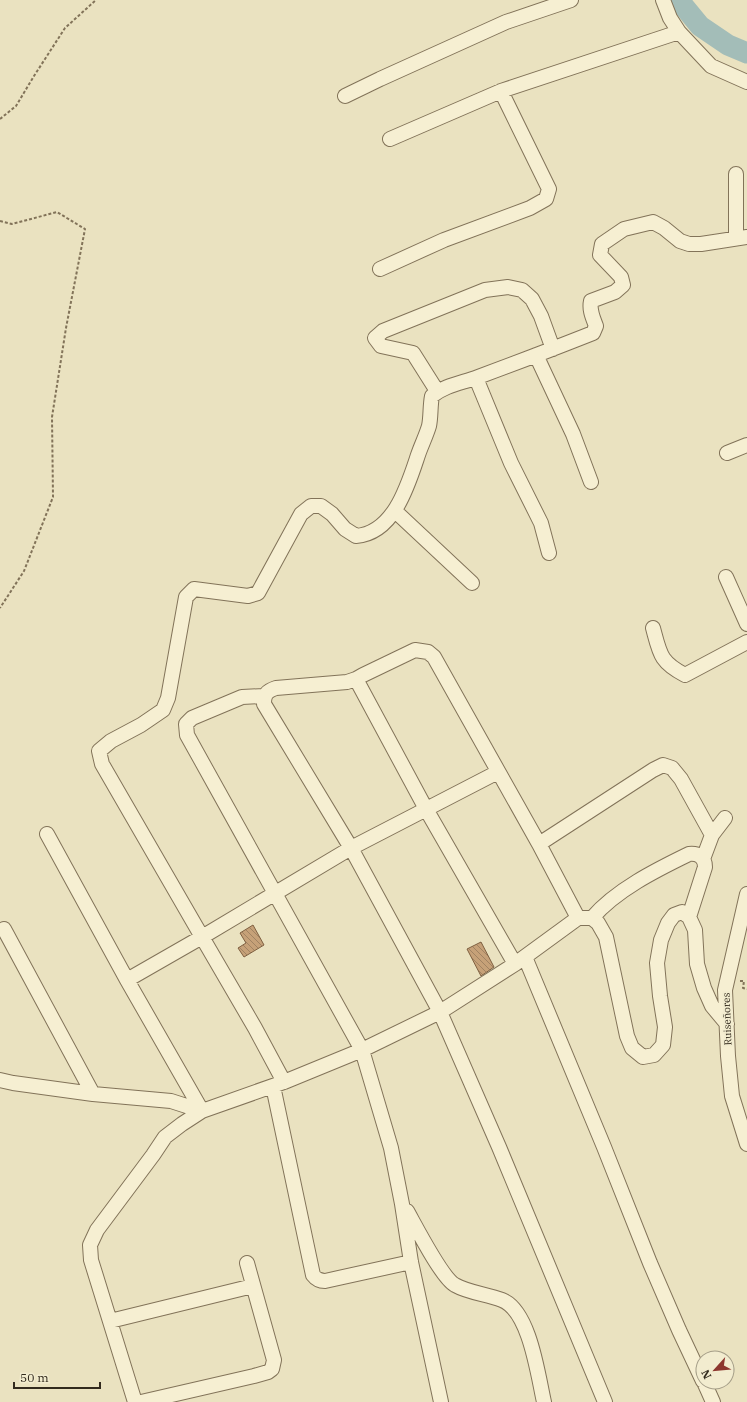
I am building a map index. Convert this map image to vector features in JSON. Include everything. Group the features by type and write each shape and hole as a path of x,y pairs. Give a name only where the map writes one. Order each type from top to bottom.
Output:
{"street":[{"path":"345,96 506,22 571,0"},
{"path":"663,0 670,18 679,32 711,66 747,82"},
{"path":"390,139 501,91 679,32"},
{"path":"380,270 444,240 530,208 546,199 549,189 501,91"},
{"path":"411,1262 325,1281 318,1280 313,1275 279,1084 255,1028 102,764 99,751 110,741 141,725 163,710 170,689 186,597 194,589 248,596 258,593 302,514 312,506 322,506 345,529 356,536 370,533 380,527 395,511 406,490 429,426 432,396 437,391 476,378 594,333 596,326 590,306 591,301 615,292 623,285 621,276 600,255 602,244 624,229 653,222 664,228 680,241 689,244 700,244 742,238 736,174"},
{"path":"437,391 413,353 381,346 375,338 383,331 484,290 508,287 522,290 532,299 541,316 553,349"},
{"path":"536,355 573,434 591,482"},
{"path":"476,378 511,463 541,523 549,553"},
{"path":"727,452 747,445"},
{"path":"395,511 472,583"},
{"path":"726,577 747,624"},
{"path":"653,628 661,656 672,668 685,675 747,642"},
{"path":"578,918 539,844 434,657 428,652 415,650 363,674 356,679 342,682 276,688 269,690 264,696 264,704 351,848 440,1012 499,1147 605,1402"},
{"path":"356,679 426,809 520,961 604,1147 650,1263 695,1364"},
{"path":"264,696 242,697 192,718 186,724 187,735 362,1050 391,1148 411,1262 441,1402"},
{"path":"539,844 653,770 664,765 672,768 682,779 712,835"},
{"path":"127,980 351,848 498,772"},
{"path":"689,917 704,870 704,859 712,835 725,818"},
{"path":"47,834 127,980 202,1111"},
{"path":"592,918 604,905 657,870 689,854 696,854 704,859"},
{"name":"Ruiseñores","path":"747,894 725,990 728,1056 732,1096 747,1144"},
{"path":"135,1402 91,1260 90,1245 97,1230 165,1137 202,1111 279,1084 362,1050 440,1012 520,961 564,926 578,918 592,918 598,923 606,937 627,1036 632,1048 643,1057 654,1055 664,1045 665,1027 657,963 661,940 668,923 674,914 682,912 689,917 695,930 697,964 704,988 712,1006 727,1024"},
{"path":"4,929 93,1094"},
{"path":"0,1080 93,1094 170,1101 202,1111"},
{"path":"402,1204 442,1272 454,1285 504,1300 517,1313 530,1338 544,1402"},
{"path":"141,1402 254,1376 268,1372 272,1369 274,1360 247,1263"},
{"path":"110,1321 253,1286"},
{"path":"707,1390 713,1402"}],"path":[{"path":"0,119 16,106 65,28 96,0"},
{"path":"0,222 12,224 57,212 85,229 66,328 52,417 53,497 24,571 0,608"}],"building":[{"path":"253,925 264,945 244,957 238,948 246,943 240,933"},
{"path":"481,942 494,967 481,976 467,949"}],"waterway":[{"path":"681,0 682,4 700,26 728,45 747,53"}]}
